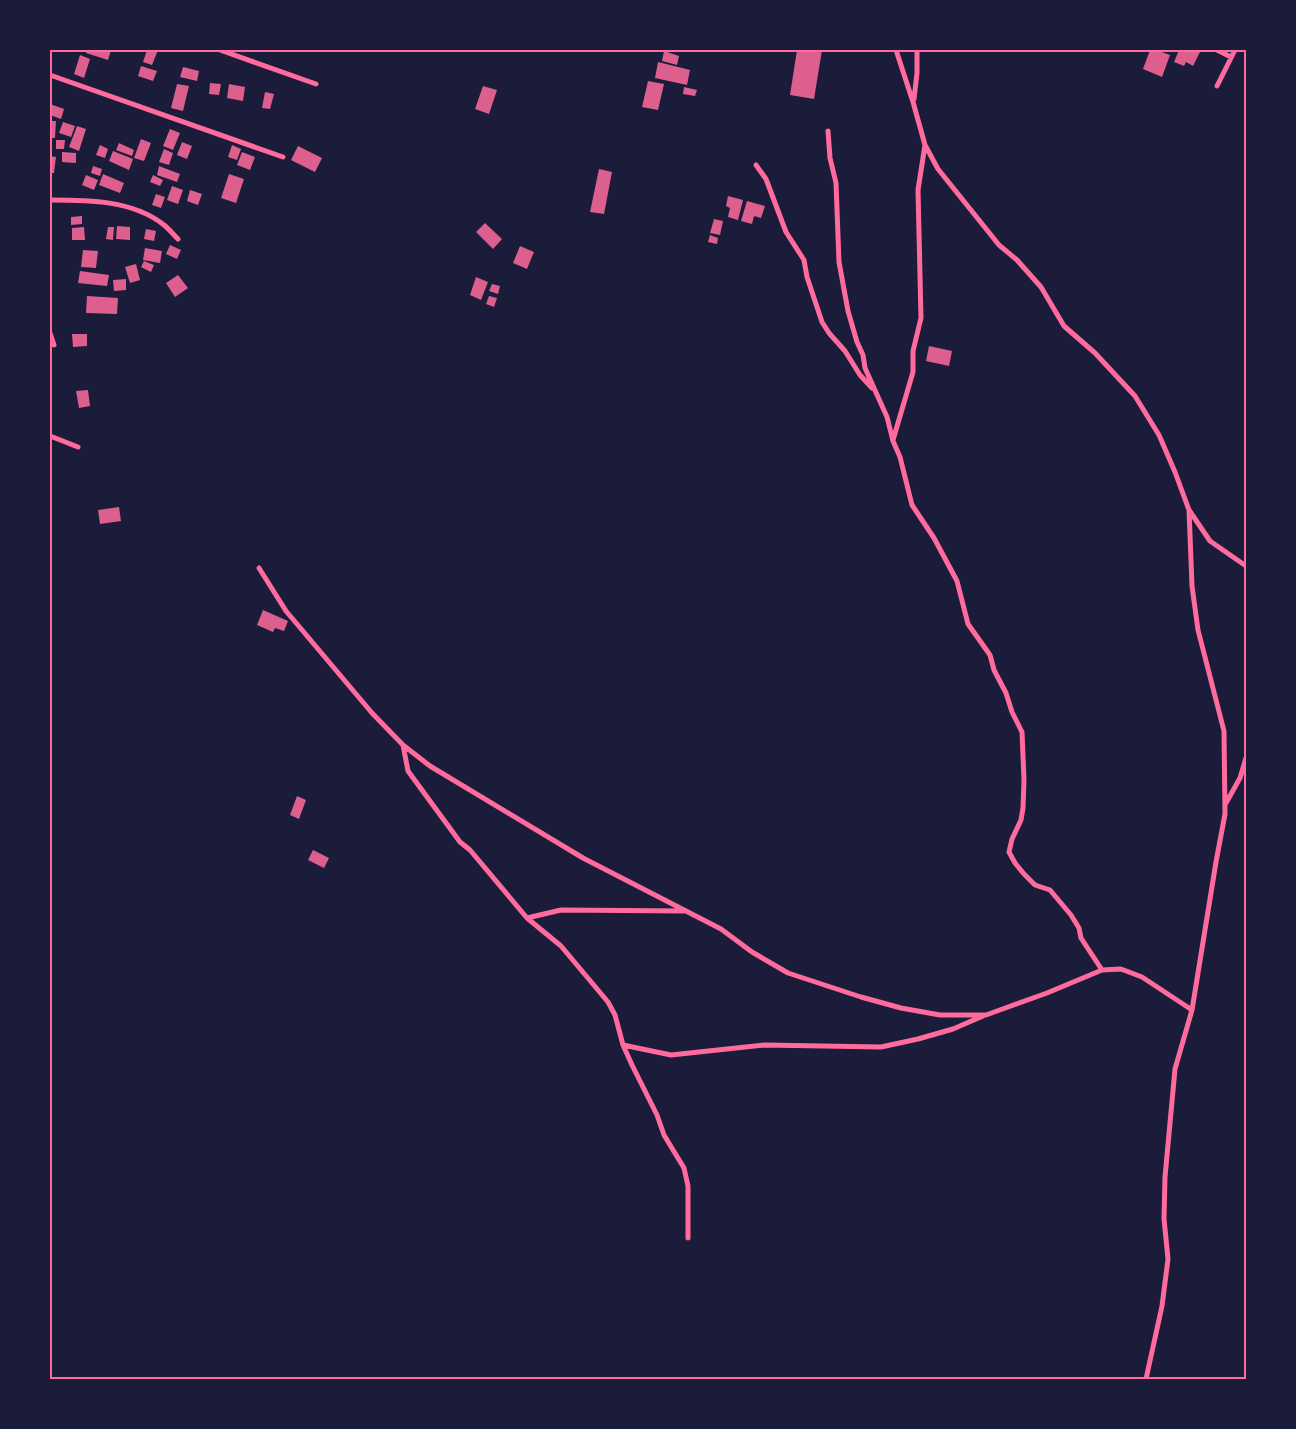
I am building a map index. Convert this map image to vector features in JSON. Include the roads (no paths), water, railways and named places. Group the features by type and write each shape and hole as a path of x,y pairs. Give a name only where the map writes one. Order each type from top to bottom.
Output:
{"street":[{"path":"220,50 316,84"},
{"path":"896,50 925,145 938,169 999,245 1017,260 1041,287 1064,326 1095,353 1134,396 1159,435 1176,472 1189,510 1210,541 1246,566"},
{"path":"913,102 917,73 917,50"},
{"path":"1217,50 1231,57"},
{"path":"1217,86 1235,50"},
{"path":"50,75 283,157"},
{"path":"828,131 830,158 836,183 839,262 851,321 874,390 887,417 893,441 900,456 912,505 934,538 957,582 968,624 990,655 994,670 1022,732 1023,808 1021,820 1012,839 1009,852 1015,864 1024,874 1036,885 1050,890 1070,915 1079,928 1080,938 1102,970"},
{"path":"893,441 913,372 913,350 921,318 918,190 925,145"},
{"path":"756,165 766,179 786,232 804,260 807,277 822,322 860,375 874,390"},
{"path":"50,200 109,203 138,210 163,224 178,239"},
{"path":"50,333 54,345"},
{"path":"50,436 78,447"},
{"path":"1146,1379 1162,1306 1168,1259 1164,1219 1165,1176 1175,1069 1192,1010 1225,814 1224,731 1197,621 1192,586 1189,510"},
{"path":"259,568 286,611 372,713 403,745 430,766 583,858 721,929 752,952 788,973 869,1000 920,1012 940,1015 986,1014"},
{"path":"403,745 408,771 460,842 470,850 527,918 562,946 608,1002 615,1015 623,1046 657,1115 664,1135 684,1168 688,1186 688,1238"},
{"path":"1225,804 1240,778 1246,758"},
{"path":"527,918 561,910 687,911"},
{"path":"623,1046 671,1055 765,1045 881,1047 953,1029 986,1014 1047,993 1102,970 1122,969 1142,977 1192,1010"}]}
